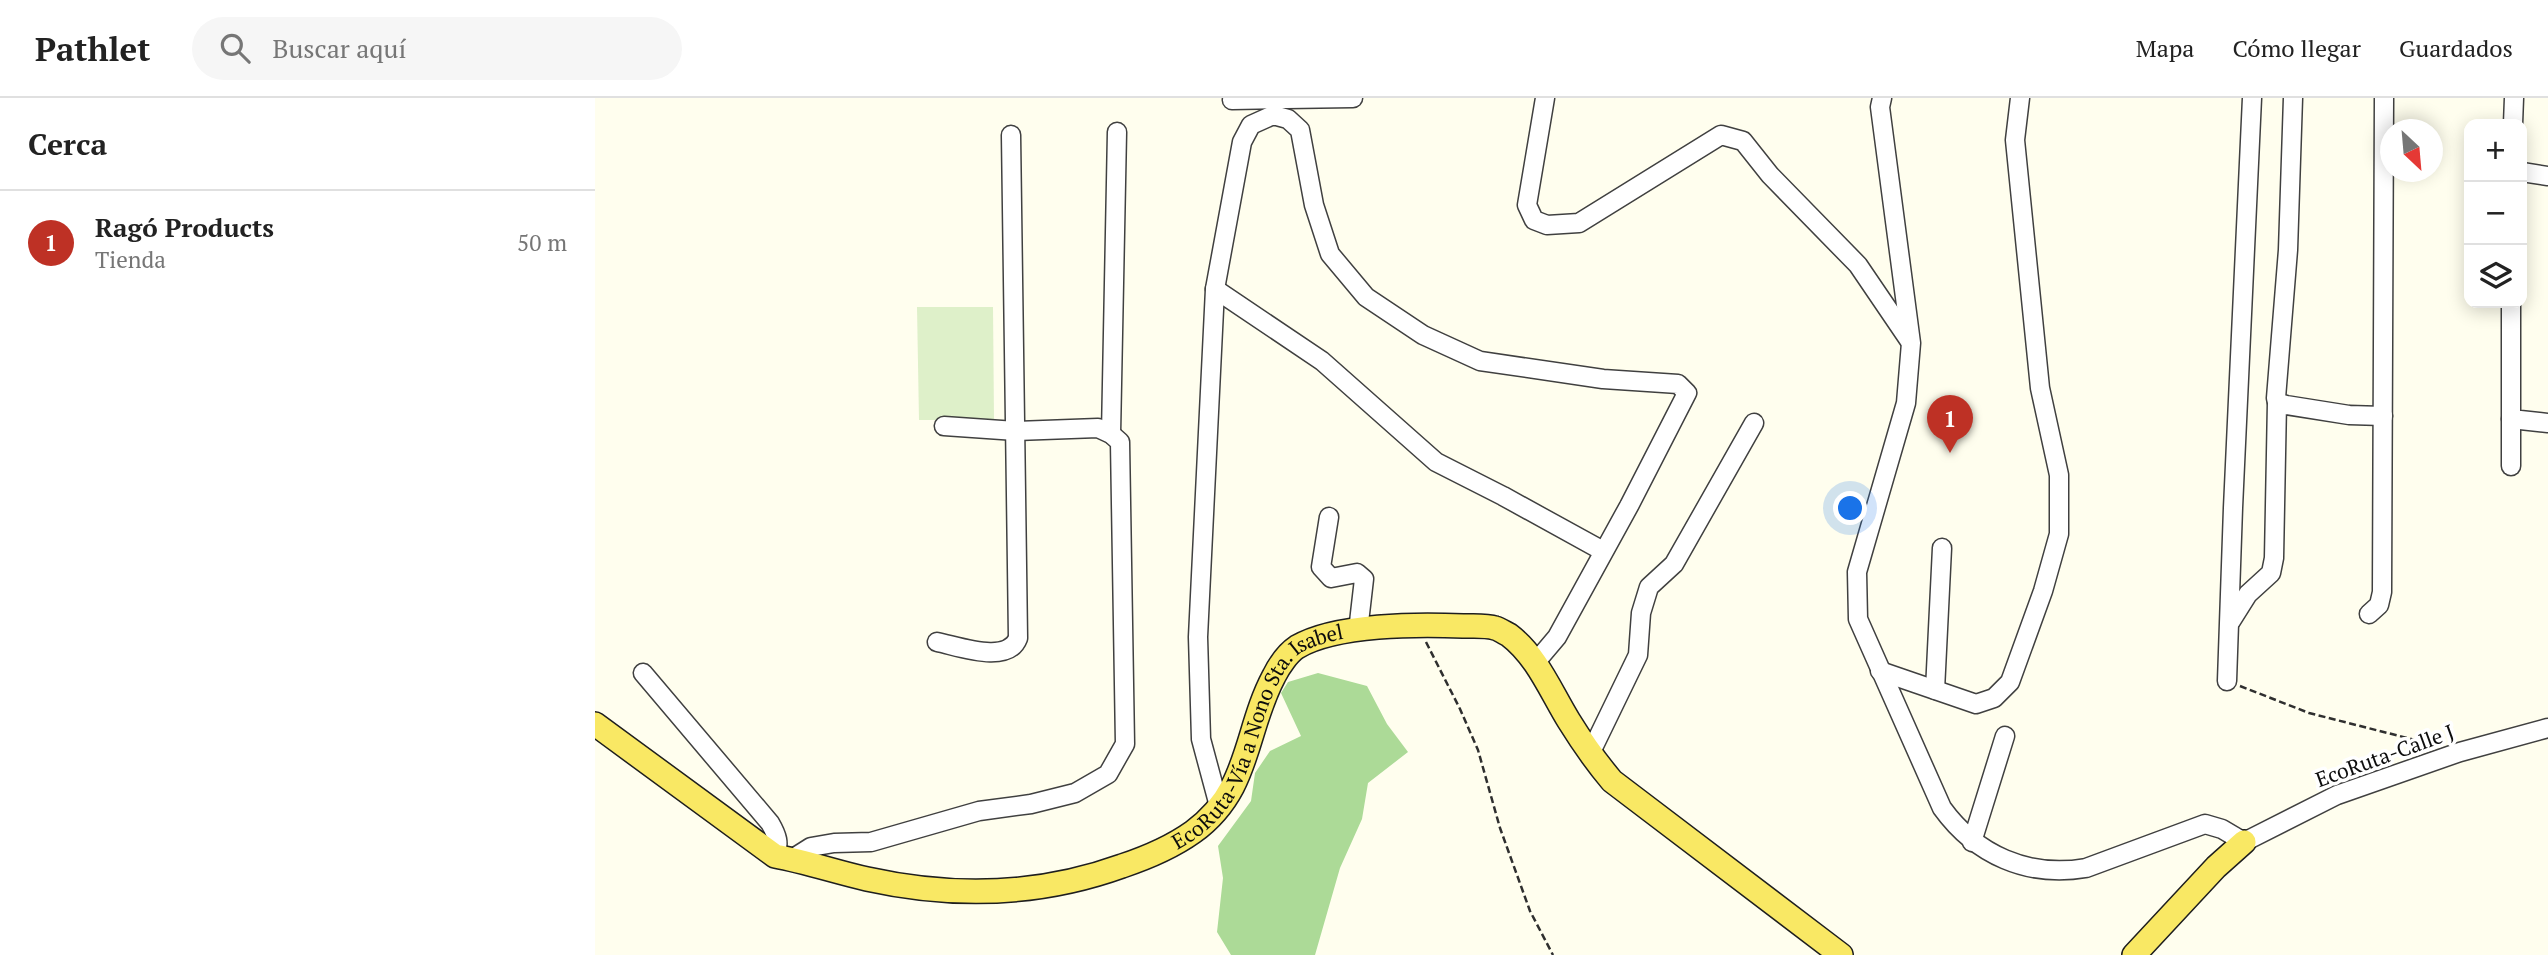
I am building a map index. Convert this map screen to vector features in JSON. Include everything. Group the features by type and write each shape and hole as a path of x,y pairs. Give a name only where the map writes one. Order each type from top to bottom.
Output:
{"main road":[{"name":"EcoRuta-Vía a Nono Sta. Isabel","path":"595,724 783,858 866,879 921,888 975,893 1053,886 1101,874 1146,858 1193,832 1233,790 1254,725 1274,676 1285,658 1297,648 1324,636 1416,624 1494,627 1519,644 1535,663 1590,754 1612,781 1842,955"},
{"path":"2134,955 2216,867 2244,842"}],"street":[{"path":"1232,100 1353,98"},
{"path":"1545,98 1527,205 1534,220 1547,225 1579,223 1721,135 1743,141 1770,175 1858,265 1911,343"},
{"path":"1882,98 1880,107 1911,343 1906,403 1857,572 1858,619 1942,808 1972,842 2007,861 2047,870 2066,872 2104,863 2205,824 2222,829 2244,842"},
{"path":"1880,671 1976,704 1994,698 2010,682 2043,591 2059,534 2059,475 2040,388 2015,140 2019,98"},
{"path":"2227,681 2252,98"},
{"path":"2229,625 2248,594 2271,573 2272,566 2277,402 2275,392 2288,250 2293,98"},
{"path":"2369,614 2379,605 2382,592 2384,98"},
{"path":"2514,98 2514,119"},
{"path":"1219,806 1201,739 1198,637 1215,289 1242,142 1251,125 1271,116 1283,117 1300,130 1314,205 1330,254 1366,297 1423,335 1480,361 1603,379 1678,384 1687,393 1557,638 1535,663"},
{"path":"1111,434 1117,132"},
{"path":"937,642 994,653 1008,651 1018,638 1011,135"},
{"path":"2527,173 2548,176"},
{"path":"1215,289 1322,361 1436,462 1603,551"},
{"path":"2511,308 2511,466"},
{"path":"2277,402 2349,415 2383,416"},
{"path":"2511,419 2548,423"},
{"path":"1590,754 1638,655 1641,613 1650,587 1674,564 1754,423"},
{"path":"643,673 770,822 778,836 778,848 783,858 811,847 871,842 979,811 1031,804 1075,793 1108,774 1125,744 1120,442 1098,428 1016,431 944,426"},
{"path":"1329,517 1321,567 1331,578 1357,573 1364,579 1358,631"},
{"path":"1935,690 1942,548"},
{"name":"EcoRuta-Calle J","path":"2244,842 2337,795 2460,751 2548,728"},
{"path":"1972,842 2005,736"}],"path":[{"path":"1416,624 1478,750 1500,828 1530,911 1553,955"},
{"path":"2227,681 2309,713 2460,751"}],"green space":[{"path":"917,307 993,307 994,420 919,420"},
{"path":"1318,673 1367,686 1387,724 1408,752 1368,783 1362,819 1340,868 1315,955 1231,955 1217,932 1223,878 1218,846 1251,801 1255,773 1270,751 1301,736 1281,693 1288,682"}],"place":[{"name":"Ragó Products","path":"1950,453"}]}
